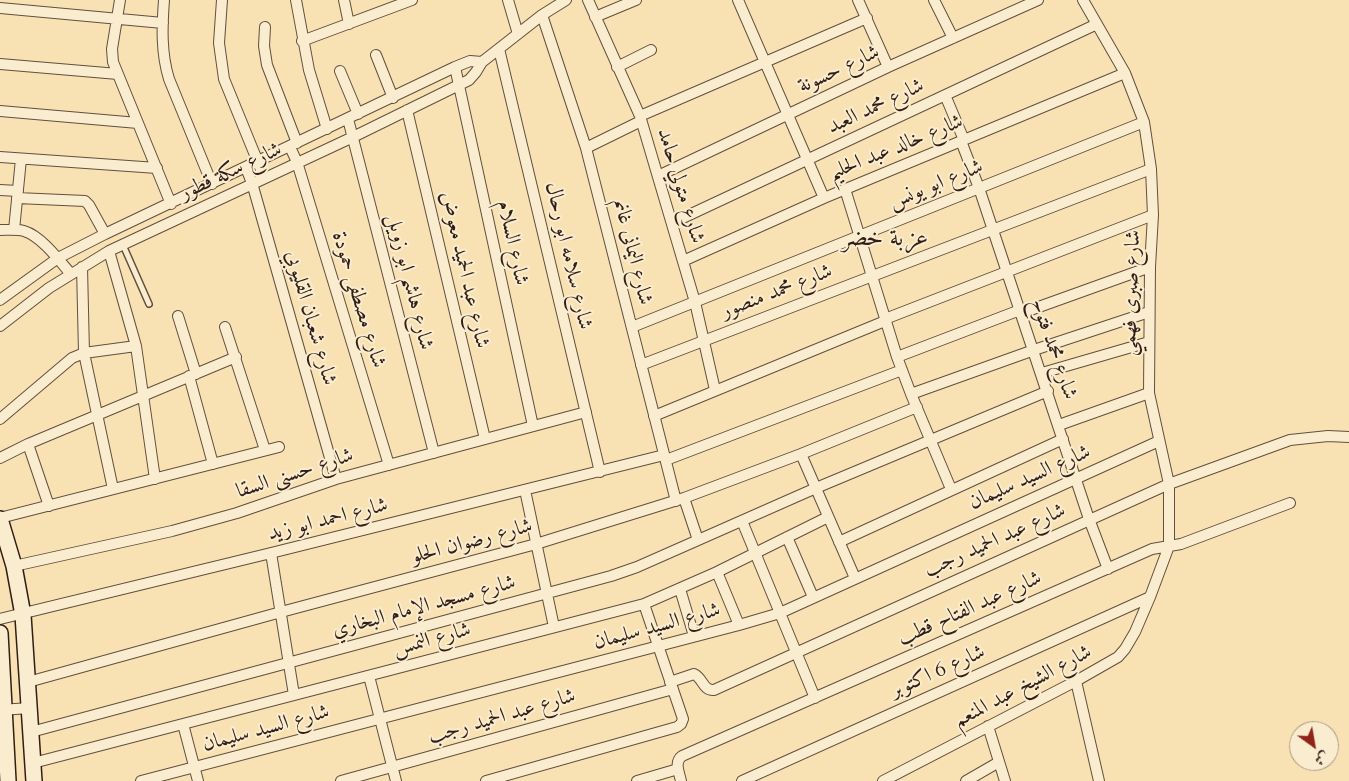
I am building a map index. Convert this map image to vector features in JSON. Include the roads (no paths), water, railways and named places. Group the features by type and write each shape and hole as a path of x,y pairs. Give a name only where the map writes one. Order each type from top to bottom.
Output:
{"main road":[{"path":"0,519 14,566 23,615 34,781"},
{"path":"0,633 8,781"}],"street":[{"path":"120,0 112,55 118,74 172,204"},
{"path":"164,0 163,51 169,79 212,184"},
{"path":"222,0 219,43 222,70 264,178"},
{"path":"296,0 302,42 328,129"},
{"path":"344,0 349,24"},
{"path":"302,42 397,3 412,0"},
{"path":"508,0 518,34"},
{"name":"شارع سكة قطور","path":"0,326 42,292 70,273 109,251 469,80 482,62 542,15 566,0"},
{"name":"شارع متولي حامد","path":"588,0 640,119 695,302 715,390"},
{"path":"595,17 636,0"},
{"path":"738,0 824,198"},
{"path":"858,0 888,67"},
{"path":"934,0 953,38"},
{"name":"شارع حسونة","path":"658,176 888,67 1038,0"},
{"name":"شارع صبرى فهمي","path":"1083,0 1125,73 1144,122 1151,169 1154,215 1150,267 1149,393 1169,484 1169,546 1150,597"},
{"path":"0,8 163,22"},
{"name":"شارع اليمانى غانم","path":"542,15 586,148 665,458 680,500 698,540"},
{"path":"586,148 640,119 866,18"},
{"name":"شارع محمد العبد","path":"672,223 1097,24"},
{"name":"شارع مصطفى حمودة","path":"265,27 264,46 267,65 294,145 297,162 389,465"},
{"name":"شارع سلامه ابو رحال","path":"499,49 600,472"},
{"path":"618,68 651,50"},
{"path":"376,55 393,98"},
{"name":"شارع سكة قطور","path":"0,300 58,258 104,234 172,204 455,67 470,62 482,62"},
{"path":"0,64 118,74"},
{"name":"شارع السلام","path":"455,67 533,426"},
{"path":"340,71 358,114"},
{"name":"شارع خالد عبد الحليم","path":"683,261 845,189 1125,73"},
{"name":"شارع محمد فتوح","path":"946,95 1108,569"},
{"name":"شارع عبد الحميد معوض","path":"407,110 485,439"},
{"path":"0,111 138,123"},
{"name":"شارع هاشم ابو زويل","path":"348,119 434,453"},
{"name":"شارع ابو يونس","path":"632,327 1144,122"},
{"path":"0,157 157,168"},
{"path":"14,230 20,159"},
{"name":"شارع شعبان القليوبي","path":"246,168 252,183 336,479"},
{"name":"شارع محمد منصور","path":"641,365 1151,169"},
{"path":"845,189 897,357 951,490"},
{"path":"0,190 18,195 85,201 104,234"},
{"path":"654,416 885,320 1154,215"},
{"path":"0,230 21,230 32,235 58,258 70,273"},
{"path":"109,251 136,346 155,479"},
{"path":"82,267 84,352 113,489"},
{"path":"897,357 1150,267"},
{"path":"911,394 1034,350 1150,312"},
{"path":"178,316 213,464"},
{"path":"225,327 265,450"},
{"path":"1042,373 1149,342"},
{"path":"0,419 72,358 84,352 136,346"},
{"path":"0,458 28,444 236,357"},
{"name":"شارع احمد ابو زيد","path":"0,619 272,554 525,490 665,458 902,370"},
{"name":"شارع مسجد الإمام البخاري","path":"31,732 547,594 637,567 816,488 1048,391"},
{"path":"1059,425 1149,393"},
{"name":"شارع رضوان الحلو","path":"28,682 536,544 680,500 917,407"},
{"name":"شارع حسنى السقا","path":"14,566 172,531 237,513 336,479 586,412"},
{"name":"شارع عبد الحميد رجب","path":"341,781 671,685 694,674 699,677 708,690 714,690 1169,484 1290,440 1328,436 1349,437"},
{"path":"839,542 1064,439"},
{"name":"شارع السيد سليمان","path":"141,781 780,613 1159,441"},
{"path":"28,444 49,506"},
{"path":"0,519 279,447"},
{"path":"801,454 855,578"},
{"path":"525,490 554,627"},
{"name":"شارع عبد الفتاح قطب","path":"678,769 678,759 682,756 1152,549 1181,544 1290,503"},
{"name":"شارع النمس","path":"33,763 644,604 717,572 828,517"},
{"path":"742,522 815,698"},
{"path":"787,537 813,597"},
{"path":"272,554 294,695"},
{"path":"717,572 739,625"},
{"path":"680,589 694,636"},
{"name":"شارع الشيخ عبد المنعم","path":"883,781 1110,663 1125,650 1131,641 1150,597"},
{"name":"شارع 6 اكتوبر","path":"742,781 1150,597"},
{"path":"486,781 681,724 683,719 644,604"},
{"path":"369,676 396,781"},
{"path":"1076,681 1099,781"},
{"path":"3,710 30,708"},
{"path":"183,724 198,781"},
{"path":"988,726 1005,781"},
{"path":"966,781 999,762"},
{"path":"637,781 678,769 681,781"}],"lane":[{"path":"123,245 149,304"}],"district":[{"name":"عزبة خضر","path":"885,239"}]}
